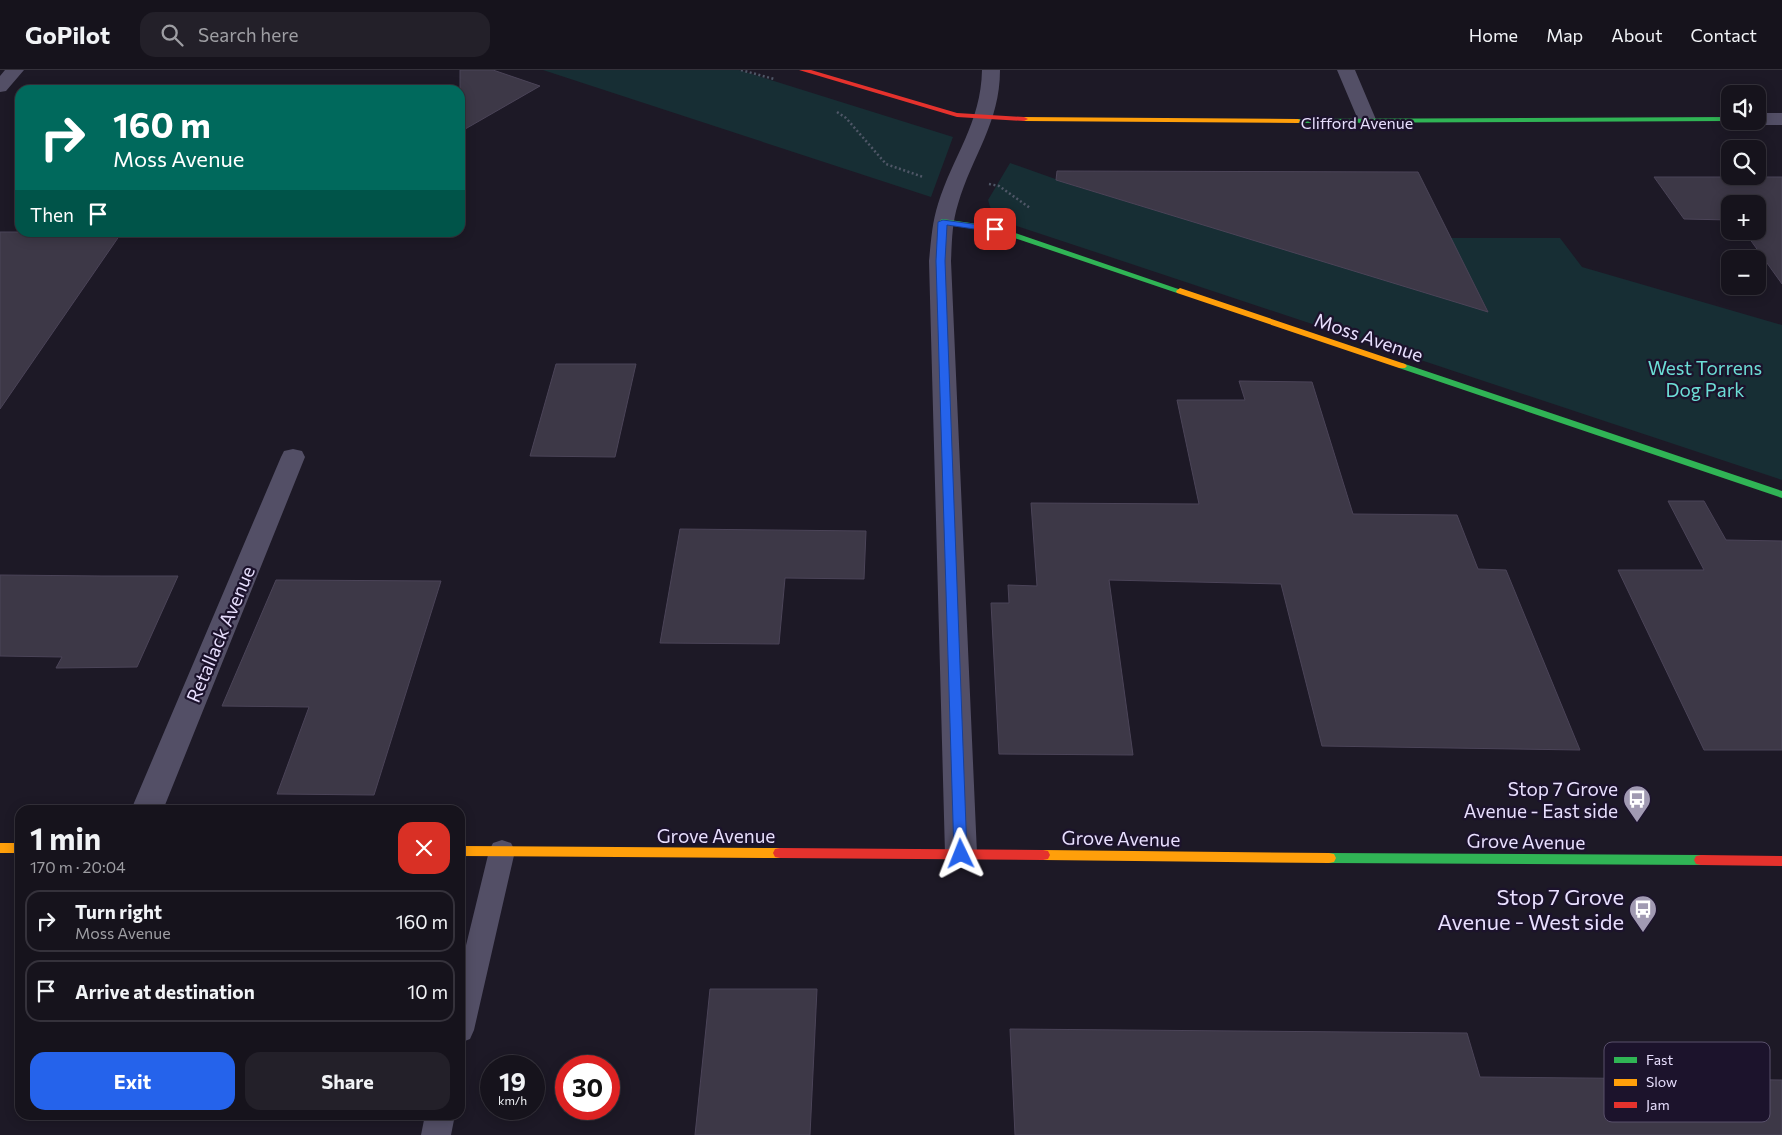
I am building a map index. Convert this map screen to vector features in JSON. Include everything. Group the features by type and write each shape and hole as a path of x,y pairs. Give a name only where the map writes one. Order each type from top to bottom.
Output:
{"street":[{"path":"0,87 15,70"},
{"name":"Clifford Avenue","path":"803,70 935,110 957,115 1007,119 1368,122 1721,119"},
{"path":"961,854 940,261 943,222 983,117 992,84 991,70"},
{"path":"1346,70 1368,122"},
{"path":"1766,119 1782,119"},
{"name":"Moss Avenue","path":"943,222 995,229 1782,495"},
{"name":"Retallack Avenue","path":"149,805 293,457"},
{"path":"0,848 15,848"},
{"name":"Grove Avenue","path":"465,851 1782,861"}],"lane":[{"path":"465,1009 502,851"},
{"path":"436,1135 439,1120"}],"path":[{"path":"741,70 778,80"},
{"path":"833,109 846,118 886,164 928,178"}],"green space":[{"path":"543,70 739,70 953,137 931,197"},
{"name":"West Torrens Dog Park","path":"1010,163 1075,186 1488,311 1451,238 1560,238 1582,267 1782,325 1782,480 1008,223 992,213 988,200"}],"building":[{"path":"460,70 493,70 540,86 465,129 465,85 460,85"},
{"path":"1057,171 1418,172 1488,312 1056,180"},
{"path":"1654,177 1721,177 1721,185 1766,185 1766,177 1782,177 1782,284 1766,262 1766,250 1758,250 1750,240 1766,240 1766,195 1721,195 1721,220 1684,219"},
{"path":"0,232 15,232 15,237 119,237 0,409"},
{"path":"556,364 636,364 615,457 530,456"},
{"path":"1239,381 1312,382 1353,514 1457,515 1478,569 1506,570 1580,750 1322,746 1281,584 1109,580 1133,755 999,754 991,603 1009,603 1008,585 1037,586 1031,503 1199,504 1177,400 1245,400"},
{"path":"1668,501 1704,501 1726,540 1782,541 1782,750 1704,750 1618,570 1704,570"},
{"path":"680,529 866,531 864,579 785,578 779,644 660,643"},
{"path":"0,575 178,576 137,667 56,668 62,657 0,656"},
{"path":"276,580 441,581 374,795 277,794 309,707 222,706"},
{"path":"710,989 817,989 810,1135 695,1135"},
{"path":"1010,1029 1467,1033 1480,1077 1604,1078 1604,1122 1770,1122 1770,1080 1782,1080 1782,1135 1015,1135"}],"traffic: fast":[{"path":"1298,121 1721,119"},
{"path":"943,222 995,229 1180,291"},
{"path":"1402,366 1782,495"},
{"path":"1329,858 1701,860"}],"traffic: slow":[{"path":"1024,119 1298,121"},
{"path":"1180,291 1402,366"},
{"path":"0,848 15,848"},
{"path":"465,851 780,853"},
{"path":"1043,855 1329,858"}],"traffic: jam":[{"path":"803,70 957,115 1024,119"},
{"path":"780,853 1043,855"},
{"path":"1701,860 1782,861"}],"place":[{"name":"Stop 7 Grove Avenue - East side","path":"1637,823"},
{"name":"Stop 7 Grove Avenue - West side","path":"1643,933"}],"route":[{"path":"961,854 940,261 943,222 995,229"}]}
